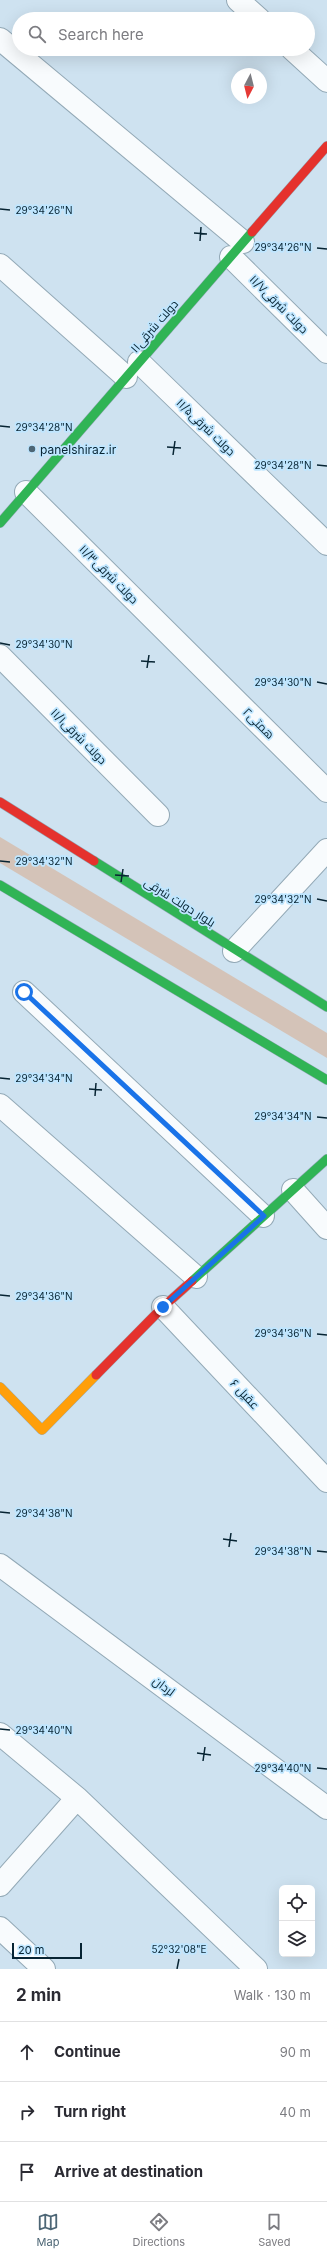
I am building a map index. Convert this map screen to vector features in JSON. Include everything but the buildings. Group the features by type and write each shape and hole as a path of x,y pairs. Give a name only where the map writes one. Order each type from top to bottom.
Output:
{"street":[{"path":"238,0 251,12"},
{"name":"۱۱/۷دولت شرقی","path":"0,39 12,50"},
{"name":"۱۱/۷دولت شرقی","path":"19,56 237,250 327,352"},
{"path":"300,56 327,81"},
{"name":"۱۱دولت شرقی","path":"3,513 26,492 327,146"},
{"name":"۱۱/۵دولت شرقی","path":"0,265 133,369 308,525 327,544"},
{"name":"۱۱/۳دولت شرقی","path":"26,492 191,656"},
{"name":"۱۱/۱دولت شرقی","path":"0,656 158,815"},
{"name":"۲همتی","path":"191,656 327,791"},
{"name":"بلوار دولت شرقی","path":"0,802 234,951 327,1007"},
{"path":"234,951 327,850"},
{"path":"0,885 327,1080"},
{"path":"24,992 264,1216"},
{"path":"0,1105 196,1277"},
{"path":"0,1387 42,1430 163,1307 327,1159"},
{"path":"293,1190 327,1228"},
{"name":"عقیل ۶","path":"163,1307 327,1482"},
{"name":"لردان","path":"0,1565 327,1808"},
{"path":"0,1734 77,1798 256,1969"},
{"path":"0,1885 77,1798"},
{"path":"0,1928 44,1969"}],"shaded area":[{"path":"0,837 327,1033 327,1058 0,863"}],"traffic: fast":[{"path":"0,523 252,232"},
{"path":"94,861 327,1007"},
{"path":"0,885 327,1080"},
{"path":"192,1281 327,1159"}],"traffic: slow":[{"path":"0,1387 42,1430 96,1375"}],"traffic: jam":[{"path":"252,232 327,146"},
{"path":"0,802 94,861"},
{"path":"96,1375 163,1307 192,1281"}],"place":[{"name":"panelshiraz.ir","path":"32,449"}],"route":[{"path":"24,992 264,1216 163,1307"}]}
